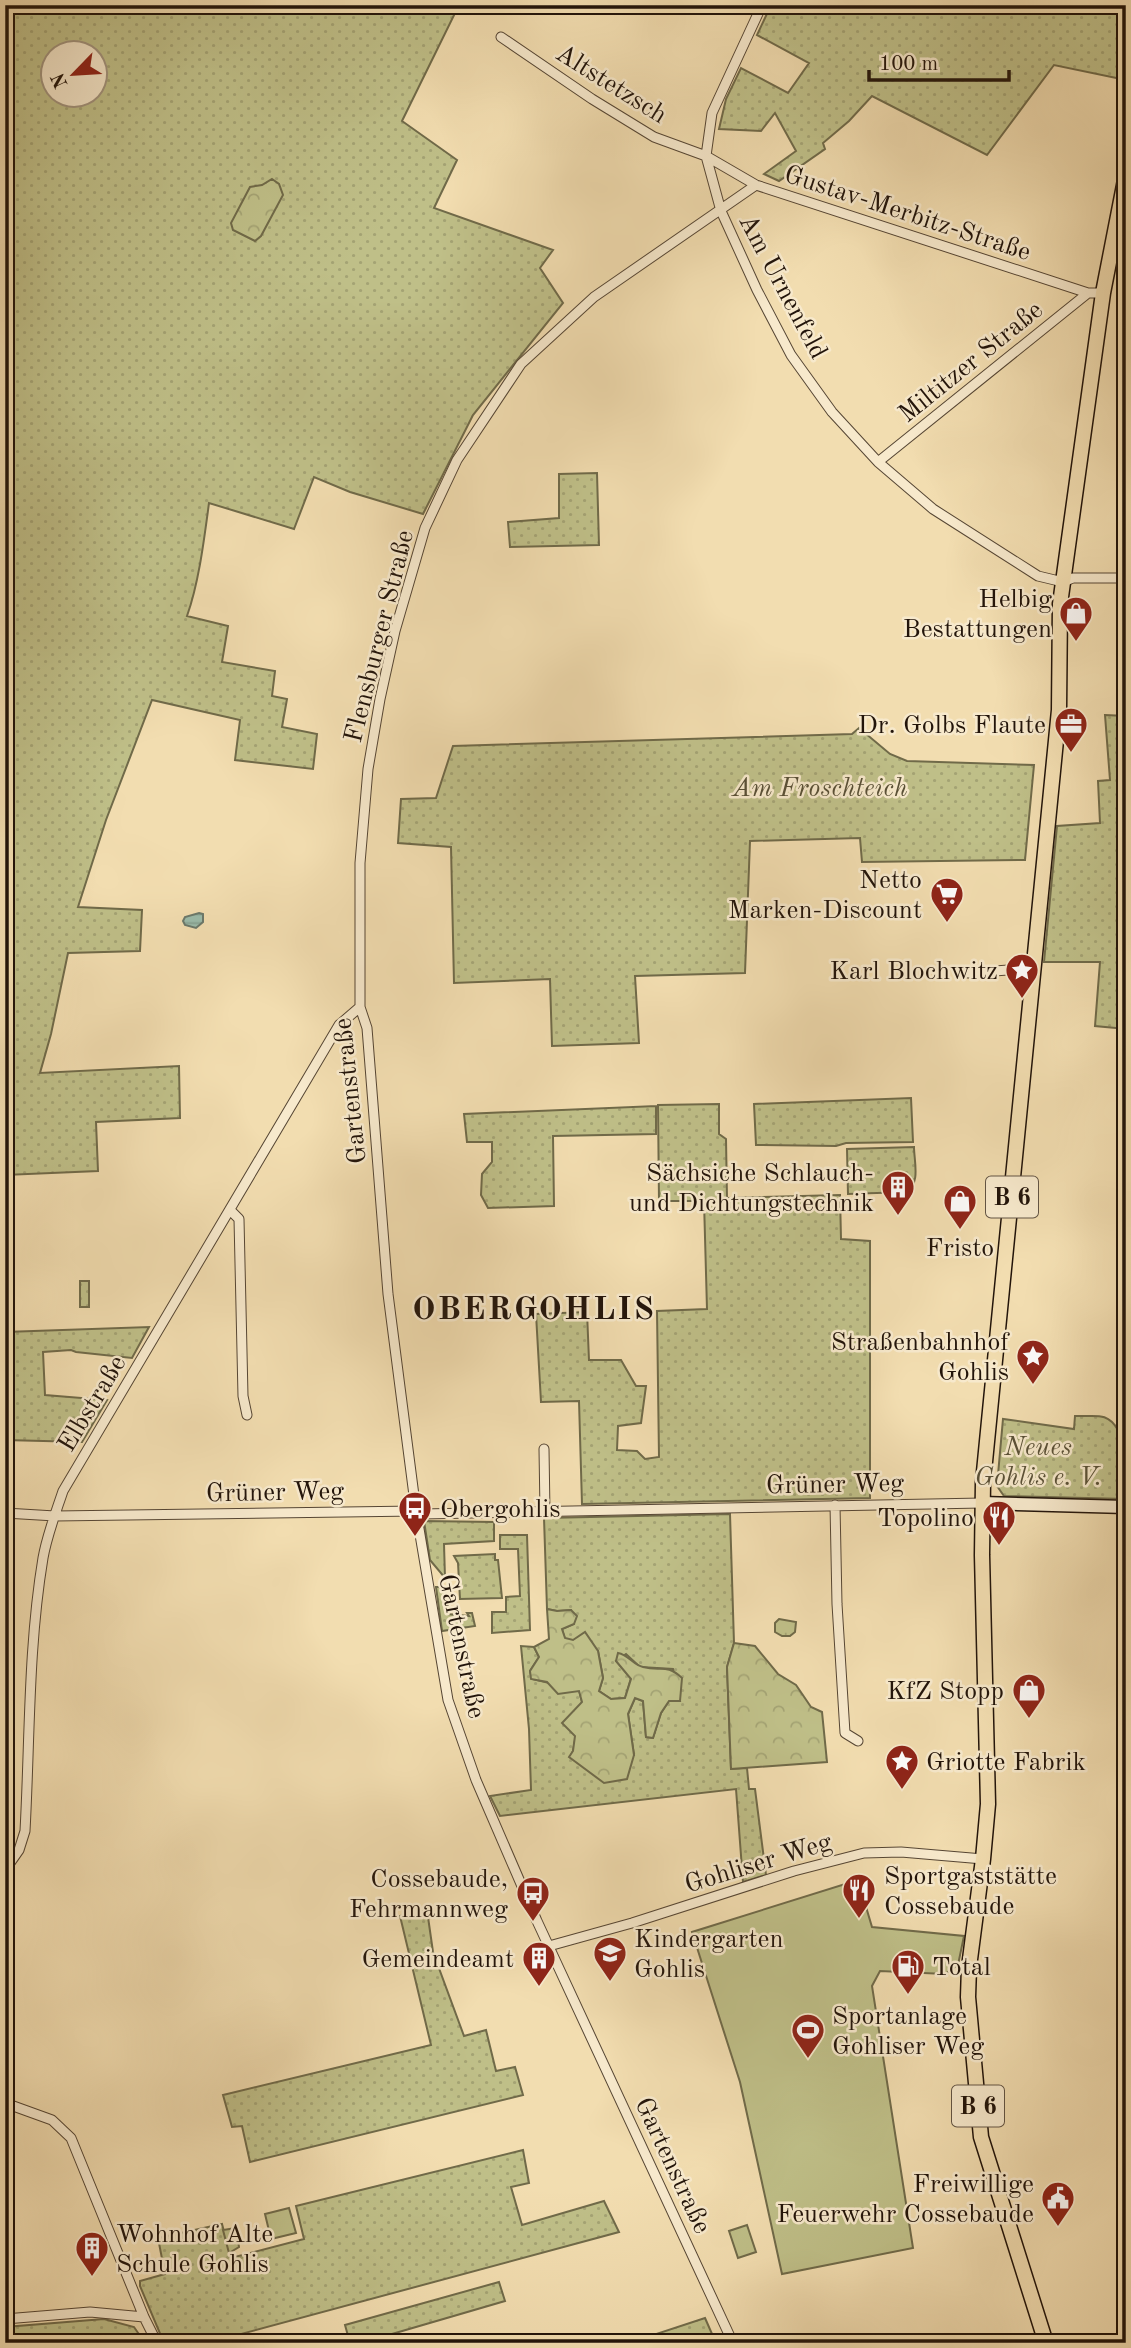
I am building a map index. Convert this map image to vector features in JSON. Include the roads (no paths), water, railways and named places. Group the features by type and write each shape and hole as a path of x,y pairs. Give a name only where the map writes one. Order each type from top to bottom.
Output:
{"main road":[{"name":"B 6","path":"1046,2343 981,2137 968,1997 988,1804 982,1503 1059,710 1060,604 1095,293 1126,175"}],"street":[{"path":"706,156 712,113 762,5"},
{"name":"Altstetzsch","path":"501,37 592,99 654,137 706,156"},
{"name":"Gustav-Merbitz-Straße","path":"706,156 756,185 1095,293"},
{"name":"Am Urnenfeld","path":"706,156 721,211 757,290 792,355 832,412 878,462 933,509 1038,576 1063,582 1073,578 1126,578"},
{"name":"Flensburger Straße","path":"360,988 360,863 371,748 388,660 412,570 425,528 457,460 521,364 594,297 756,185"},
{"name":"Miltitzer Straße","path":"878,462 1095,293"},
{"path":"968,973 1034,968"},
{"name":"Gartenstraße","path":"360,988 360,1007 367,1028 388,1296 416,1511 449,1700 476,1780 549,1946 733,2343"},
{"name":"Elbstraße","path":"5,1870 19,1850 25,1831 31,1671 44,1555 63,1491 340,1025 360,1007"},
{"path":"230,1210 239,1219 243,1396 247,1416"},
{"path":"544,1450 545,1512"},
{"name":"Grüner Weg","path":"5,1513 55,1516 416,1511 422,1514 982,1503 1126,1507"},
{"path":"835,1505 837,1604 845,1733 858,1741"},
{"name":"Gohliser Weg","path":"549,1946 847,1856 901,1852 984,1860"},
{"path":"5,2103 52,2120 71,2138 157,2343"},
{"path":"5,2319 90,2312 144,2317"}],"place":[{"name":"Helbig Bestattungen","path":"1076,643"},
{"name":"Dr. Golbs Flaute","path":"1071,754"},
{"name":"Netto Marken-Discount","path":"947,924"},
{"name":"Karl Blochwitz","path":"1022,1000"},
{"name":"Sächsiche Schlauch- und Dichtungstechnik","path":"898,1217"},
{"name":"Fristo","path":"960,1231"},
{"name":"Straßenbahnhof Gohlis","path":"1033,1386"},
{"name":"Obergohlis","path":"415,1538"},
{"name":"Topolino","path":"999,1547"},
{"name":"KfZ Stopp","path":"1029,1720"},
{"name":"Griotte Fabrik","path":"902,1791"},
{"name":"Sportgaststätte Cossebaude","path":"859,1920"},
{"name":"Cossebaude, Fehrmannweg","path":"533,1923"},
{"name":"Kindergarten Gohlis","path":"610,1983"},
{"name":"Gemeindeamt","path":"539,1988"},
{"name":"Total","path":"908,1996"},
{"name":"Sportanlage Gohliser Weg","path":"808,2060"},
{"name":"Freiwillige Feuerwehr Cossebaude","path":"1058,2228"},
{"name":"Wohnhof Alte Schule Gohlis","path":"92,2278"}],"district":[{"name":"OBERGOHLIS","path":"534,1307"}],"park label":[{"name":"Am Froschteich","path":"820,787"},
{"name":"Neues Gohlis e. V.","path":"1038,1461"}]}
